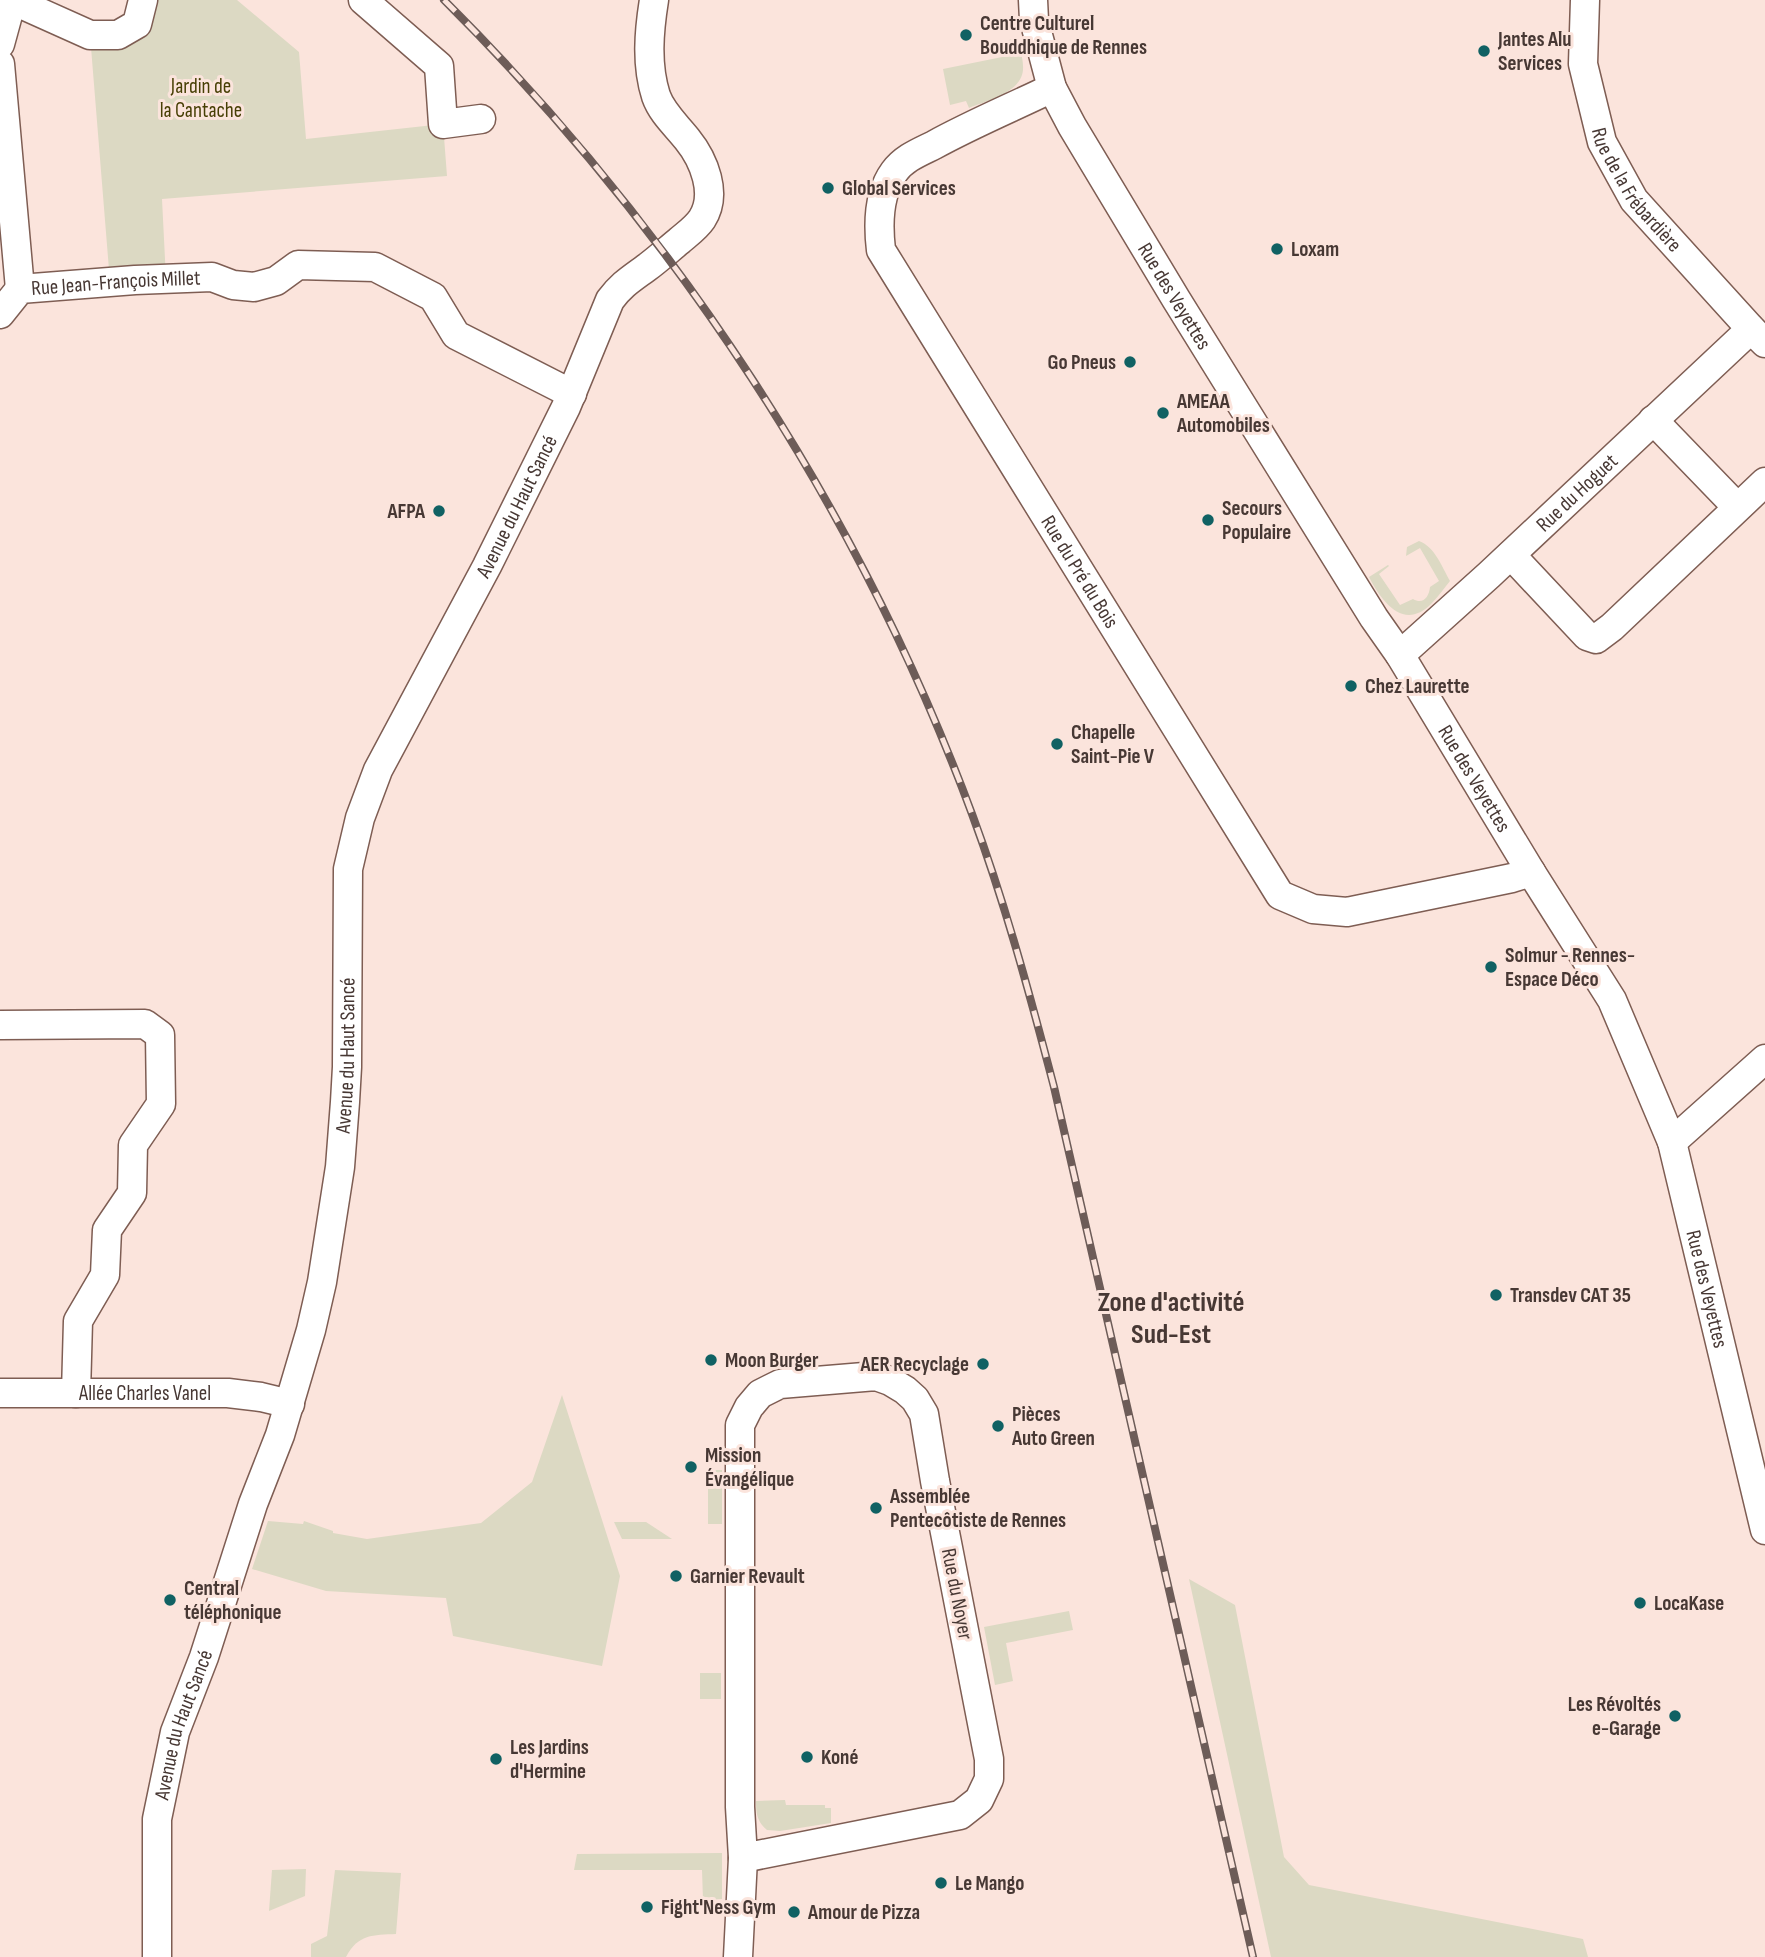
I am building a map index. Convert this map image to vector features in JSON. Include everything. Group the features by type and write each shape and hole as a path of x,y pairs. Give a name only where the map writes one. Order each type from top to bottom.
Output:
{"street":[{"path":"0,44 12,0 90,35 118,35 137,24 143,0"},
{"path":"363,0 439,66 443,124 481,120"},
{"name":"Avenue du Haut Sancé","path":"157,1957 157,1819 175,1732 204,1657 253,1504 280,1436 322,1282 340,1167 347,1067 348,869 360,818 378,770 486,566 572,394 610,300 621,286 696,227 707,208 709,183 695,150 663,111 656,95 649,42 654,0"},
{"name":"Rue des Veyettes","path":"1033,0 1034,20 1052,88 1104,180 1612,1000 1672,1142 1765,1530"},
{"name":"Rue de la Frébardière","path":"1585,0 1583,64 1602,142 1634,200 1758,336"},
{"path":"0,64 20,289"},
{"name":"Rue du Pré du Bois","path":"1052,88 906,159 888,182 880,213 881,250 1280,895 1313,909 1348,912 1531,872"},
{"name":"Rue Jean-François Millet","path":"0,314 20,289 212,277 233,285 254,287 276,281 298,265 375,267 433,297 456,335 572,394"},
{"name":"Rue du Hoguet","path":"1400,655 1511,555 1653,420 1758,336"},
{"path":"1653,420 1737,507"},
{"path":"1511,555 1587,636 1596,639 1612,628 1765,482"},
{"path":"0,1025 145,1024 160,1035 161,1104 133,1145 132,1193 107,1230 105,1275 78,1321 76,1393"},
{"path":"1672,1142 1765,1059"},
{"name":"Rue du Noyer","path":"738,1957 743,1858 740,1807 740,1425 748,1406 760,1394 780,1384 876,1376 905,1390 915,1399 924,1414 989,1759 989,1779 979,1800 960,1815 743,1858"},
{"name":"Allée Charles Vanel","path":"0,1393 228,1393 290,1404"}],"green space":[{"name":"Jardin de la Cantache","path":"143,0 237,0 299,52 306,139 443,124 447,176 162,199 166,279 110,282 90,35 118,35"},
{"path":"1017,38 1023,66 1022,75 1012,89 969,108 966,101 950,105 943,69 1007,56 1005,41"},
{"path":"1419,541 1434,553 1450,581 1422,611 1412,615 1403,614 1387,604 1369,577 1388,565 1379,574 1400,605 1413,599 1425,599 1430,587 1439,581 1420,548 1406,556 1407,547"},
{"path":"562,1395 620,1576 602,1666 453,1636 446,1598 326,1591 252,1569 268,1521 303,1524 304,1521 333,1533 367,1539 481,1523 532,1482"},
{"path":"708,1470 722,1470 722,1524 708,1524"},
{"path":"614,1522 646,1522 672,1539 622,1539"},
{"path":"1189,1579 1235,1605 1284,1857 1309,1885 1583,1939 1588,1957 1271,1957"},
{"path":"1069,1611 1073,1630 1006,1643 1013,1681 995,1685 984,1627"},
{"path":"700,1673 721,1673 721,1699 700,1699"},
{"path":"785,1800 786,1805 825,1805 825,1808 831,1808 831,1823 780,1831 767,1830 758,1817 756,1801"},
{"path":"722,1853 722,1899 703,1900 702,1870 574,1870 577,1854"},
{"path":"306,1869 305,1896 269,1911 272,1870"},
{"path":"335,1870 401,1873 396,1934 367,1937 356,1944 346,1957 311,1957 311,1944 327,1936"}],"railway":[{"path":"444,0 528,88 608,181 682,278 752,378 816,483 874,590 926,701 972,814 995,881 1054,1087 1253,1957"}],"place":[{"name":"Centre Culturel Bouddhique de Rennes","path":"966,35"},
{"name":"Jantes Alu Services","path":"1484,51"},
{"name":"Global Services","path":"828,188"},
{"name":"Loxam","path":"1277,249"},
{"name":"Go Pneus","path":"1130,362"},
{"name":"AMEAA Automobiles","path":"1163,413"},
{"name":"AFPA","path":"439,511"},
{"name":"Secours Populaire","path":"1208,520"},
{"name":"Chez Laurette","path":"1351,686"},
{"name":"Chapelle Saint-Pie V","path":"1057,744"},
{"name":"Solmur - Rennes- Espace Déco","path":"1491,967"},
{"name":"Transdev CAT 35","path":"1496,1295"},
{"name":"Moon Burger","path":"711,1360"},
{"name":"AER Recyclage","path":"983,1364"},
{"name":"Pièces Auto Green","path":"998,1426"},
{"name":"Mission Évangélique","path":"691,1467"},
{"name":"Assemblée Pentecôtiste de Rennes","path":"876,1508"},
{"name":"Garnier Revault","path":"676,1576"},
{"name":"Central téléphonique","path":"170,1600"},
{"name":"LocaKase","path":"1640,1603"},
{"name":"Les Révoltés e-Garage","path":"1675,1716"},
{"name":"Koné","path":"807,1757"},
{"name":"Les Jardins d'Hermine","path":"496,1759"},
{"name":"Le Mango","path":"941,1883"},
{"name":"Fight'Ness Gym","path":"647,1907"},
{"name":"Amour de Pizza","path":"794,1912"}],"district":[{"name":"Zone d'activité Sud-Est","path":"1171,1318"}]}
